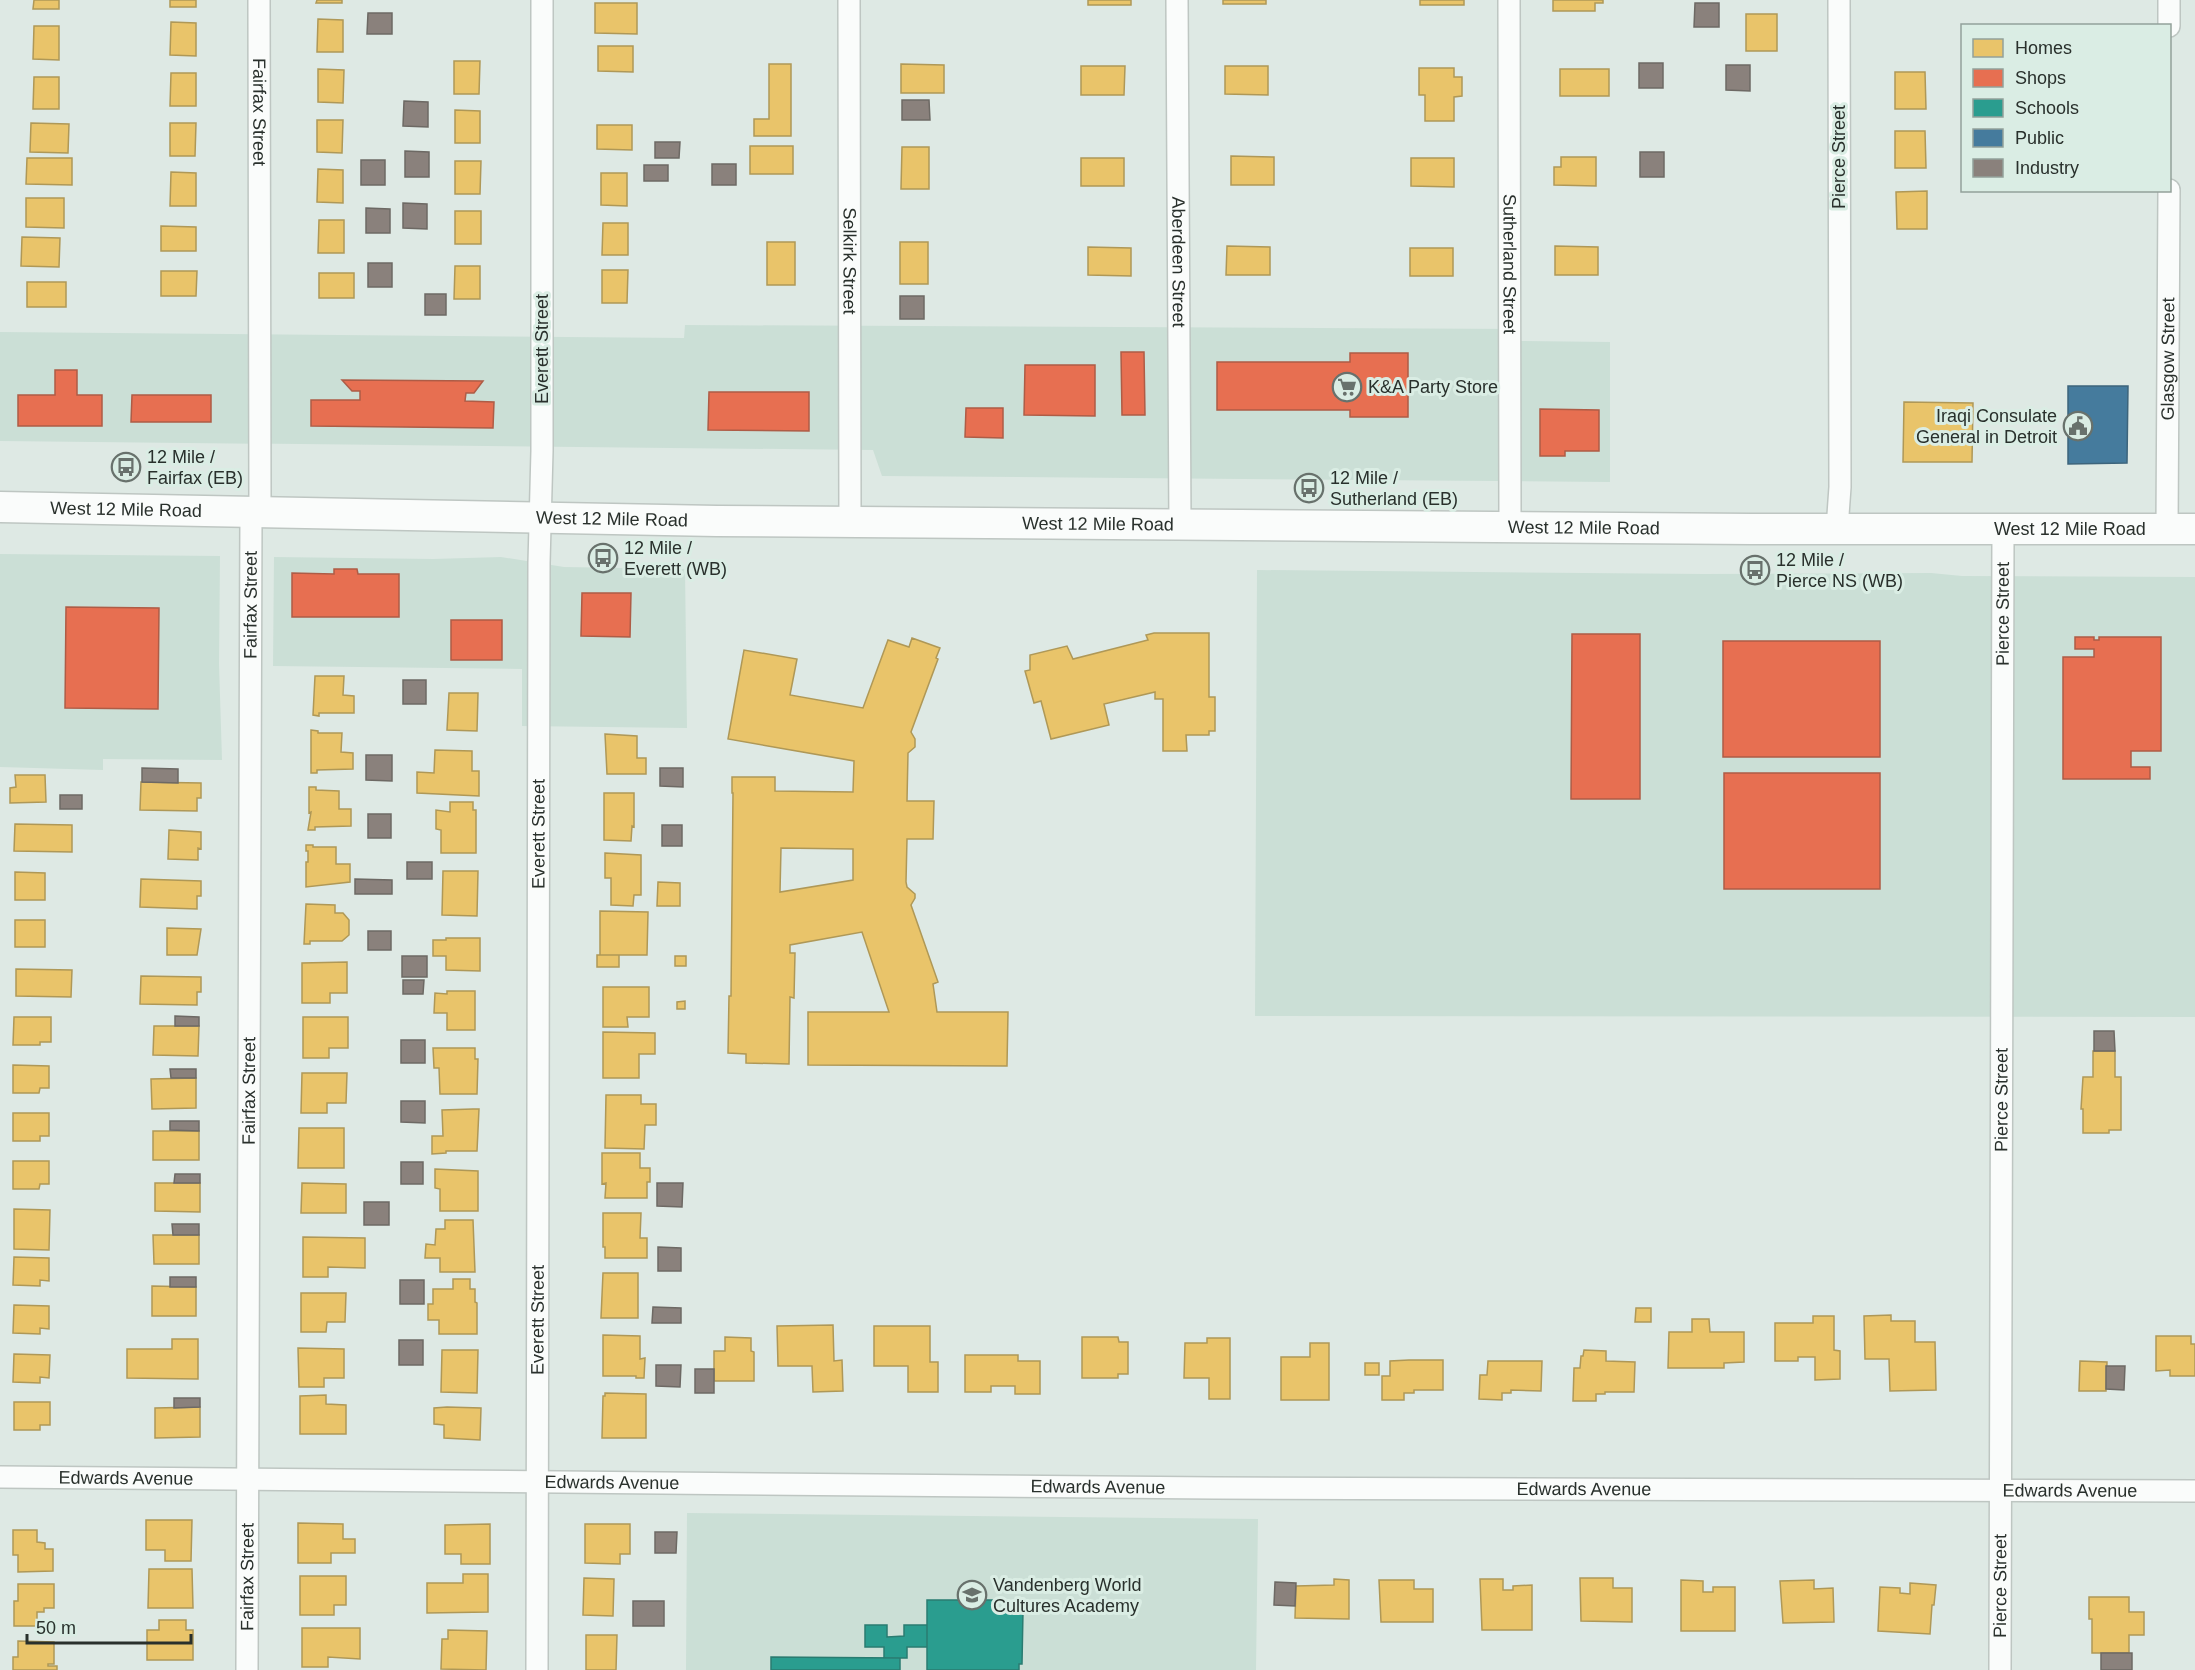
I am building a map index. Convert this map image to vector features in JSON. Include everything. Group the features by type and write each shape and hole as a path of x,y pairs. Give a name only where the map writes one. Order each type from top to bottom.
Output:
{"main road":[{"name":"West 12 Mile Road","path":"0,507 850,522 1837,529 2181,529"}],"street":[{"name":"Fairfax Street","path":"247,1670 259,0"},
{"name":"Everett Street","path":"537,1670 542,0"},
{"name":"Selkirk Street","path":"849,0 850,522"},
{"name":"Aberdeen Street","path":"1177,0 1180,525"},
{"name":"Sutherland Street","path":"1509,0 1510,526"},
{"name":"Pierce Street","path":"1837,529 1840,487 1839,0"},
{"path":"2169,0 2169,24"},
{"name":"Glasgow Street","path":"2169,192 2181,529"},
{"name":"Pierce Street","path":"2000,1670 2003,529"},
{"name":"Edwards Avenue","path":"0,1477 1226,1488 2195,1491"}],"shaded area":[{"path":"685,325 1519,329 1520,341 1610,342 1610,482 882,476 873,450 0,441 0,332 684,338"},
{"path":"0,554 220,556 219,664 222,760 103,759 103,770 0,767"},
{"path":"274,557 433,559 501,557 564,567 685,569 687,728 522,726 522,669 273,666"},
{"path":"1257,570 1703,574 1931,573 1962,576 2195,577 2195,1017 1255,1016"},
{"name":"Vandenberg World Cultures Academy","path":"687,1513 1258,1519 1256,1670 686,1670"}],"building: Homes":[{"path":"34,0 59,0 59,9 33,9"},
{"path":"170,0 196,0 196,7 170,7"},
{"path":"317,0 342,0 342,3 316,3"},
{"path":"1088,0 1131,0 1131,5 1088,5"},
{"path":"1223,0 1266,0 1266,4 1223,4"},
{"path":"1420,0 1464,0 1464,5 1420,5"},
{"path":"1553,0 1603,0 1603,3 1595,3 1595,11 1553,11"},
{"path":"595,3 637,3 637,34 595,33"},
{"path":"1746,14 1777,14 1777,51 1746,51"},
{"path":"318,19 343,20 343,52 317,52"},
{"path":"171,22 196,23 196,56 170,55"},
{"path":"34,26 59,26 59,60 33,59"},
{"path":"598,46 633,46 633,72 598,71"},
{"path":"454,61 480,61 479,94 454,94"},
{"path":"769,64 791,64 791,136 754,136 754,119 769,119"},
{"path":"901,64 944,65 944,93 901,93"},
{"path":"1081,66 1125,66 1124,95 1081,95"},
{"path":"1225,66 1268,66 1268,95 1225,94"},
{"path":"1419,68 1454,68 1454,77 1462,77 1462,96 1454,97 1454,121 1425,121 1425,95 1419,95"},
{"path":"318,69 344,70 343,103 318,102"},
{"path":"1560,69 1609,69 1609,96 1560,96"},
{"path":"1895,72 1925,72 1926,109 1895,109"},
{"path":"171,73 196,73 196,106 170,106"},
{"path":"34,77 59,77 59,109 33,109"},
{"path":"455,110 480,111 480,143 455,143"},
{"path":"317,120 343,120 342,153 317,152"},
{"path":"31,123 69,124 68,153 30,152"},
{"path":"170,123 196,123 195,156 170,156"},
{"path":"597,125 632,125 632,150 597,149"},
{"path":"1895,131 1925,131 1926,168 1895,168"},
{"path":"750,146 793,146 793,174 750,174"},
{"path":"902,147 929,147 929,189 901,189"},
{"path":"1231,156 1274,157 1274,185 1231,185"},
{"path":"1561,157 1596,157 1596,186 1554,185 1554,167 1561,167"},
{"path":"27,158 72,158 72,185 26,184"},
{"path":"1081,158 1124,158 1124,186 1081,186"},
{"path":"1411,158 1454,158 1454,187 1411,186"},
{"path":"455,161 481,161 480,194 455,194"},
{"path":"318,169 343,170 343,203 317,202"},
{"path":"171,172 196,173 196,206 170,206"},
{"path":"601,173 627,173 627,206 601,205"},
{"path":"1927,191 1927,229 1897,229 1896,192"},
{"path":"26,198 64,198 64,228 26,227"},
{"path":"455,211 481,211 481,244 455,244"},
{"path":"319,220 344,220 344,253 318,253"},
{"path":"603,223 628,223 628,255 602,255"},
{"path":"161,226 196,227 196,251 161,251"},
{"path":"22,237 60,238 59,267 21,266"},
{"path":"767,242 795,242 795,285 767,285"},
{"path":"900,242 928,242 928,284 900,284"},
{"path":"1227,246 1270,247 1270,275 1226,275"},
{"path":"1555,246 1598,247 1598,275 1555,275"},
{"path":"1088,247 1131,248 1131,276 1088,275"},
{"path":"1410,248 1453,248 1453,276 1410,276"},
{"path":"455,266 480,266 480,299 454,299"},
{"path":"602,270 628,270 627,303 602,303"},
{"path":"161,271 197,271 196,296 161,296"},
{"path":"319,273 354,273 354,298 319,298"},
{"path":"27,282 66,282 66,307 27,307"},
{"path":"1904,402 1973,403 1972,462 1903,462"},
{"path":"1209,633 1209,697 1215,697 1215,731 1209,731 1209,735 1186,735 1187,751 1163,751 1163,699 1155,699 1155,692 1104,704 1109,725 1051,739 1041,701 1034,703 1025,671 1030,670 1030,655 1067,646 1073,659 1148,640 1146,635"},
{"path":"912,638 940,648 911,732 915,739 915,747 908,753 907,801 934,801 933,839 907,839 906,882 907,887 915,894 911,905 938,982 933,984 937,1012 1008,1012 1007,1066 808,1065 808,1012 889,1012 862,932 790,945 790,953 795,953 794,998 790,997 789,1064 746,1063 746,1054 728,1053 729,996 731,996 732,777 775,777 775,791 853,792 854,761 728,739 744,650 797,659 790,695 863,708 888,640 909,647","holes":["781,848 853,849 853,880 780,892"]},
{"path":"315,676 344,676 343,695 354,696 354,713 313,715"},
{"path":"449,693 478,693 477,731 447,730"},
{"path":"311,730 318,731 318,733 342,733 341,752 353,753 353,769 317,770 317,773 311,773"},
{"path":"605,734 637,736 637,758 646,758 646,774 607,774"},
{"path":"435,750 472,751 472,771 479,771 479,796 417,793 417,772 434,773"},
{"path":"15,775 45,775 46,802 10,803 10,788 16,787"},
{"path":"141,782 201,783 201,798 197,798 197,811 140,810"},
{"path":"309,787 316,787 316,790 339,791 339,809 351,809 351,826 315,827 315,830 308,830 311,812 309,813"},
{"path":"604,793 634,793 634,827 632,826 631,841 604,840"},
{"path":"450,802 473,802 473,810 476,810 476,853 441,853 441,830 436,829 436,810 450,812"},
{"path":"15,824 72,825 72,852 14,851"},
{"path":"169,830 201,832 201,849 198,848 198,860 168,859"},
{"path":"306,845 336,847 336,864 350,864 350,882 306,887 308,851 306,851"},
{"path":"605,853 641,855 641,895 634,895 633,906 611,905 611,878 605,878"},
{"path":"443,871 478,871 477,916 442,915"},
{"path":"15,872 45,873 45,900 15,900"},
{"path":"141,879 201,881 201,896 197,896 197,909 140,907"},
{"path":"658,882 680,883 680,906 657,906"},
{"path":"306,904 335,905 335,913 343,913 349,920 349,935 342,941 310,941 310,944 304,944"},
{"path":"600,911 648,912 647,955 600,955"},
{"path":"15,920 45,920 45,947 15,947"},
{"path":"167,928 201,929 197,955 167,955"},
{"path":"446,938 480,938 480,971 446,970 446,956 433,956 433,940 446,940"},
{"path":"597,955 619,955 619,967 597,967"},
{"path":"675,956 686,956 686,966 675,966"},
{"path":"347,962 347,993 330,993 330,1003 302,1003 302,963"},
{"path":"16,969 72,970 71,997 16,996"},
{"path":"141,976 201,977 201,992 197,992 197,1005 140,1004"},
{"path":"603,987 649,987 649,1017 627,1017 628,1027 603,1027"},
{"path":"447,991 475,991 475,1030 447,1030 447,1013 434,1013 435,993 447,994"},
{"path":"685,1001 685,1009 677,1009 677,1002"},
{"path":"14,1017 51,1017 51,1042 40,1042 40,1045 13,1045"},
{"path":"303,1017 348,1017 348,1048 329,1048 329,1058 303,1058"},
{"path":"154,1026 199,1026 198,1056 153,1055"},
{"path":"603,1032 655,1033 655,1054 639,1054 639,1078 603,1078"},
{"path":"433,1048 475,1048 475,1059 478,1059 477,1094 440,1094 439,1068 434,1068"},
{"path":"2093,1051 2115,1051 2115,1077 2121,1077 2121,1130 2109,1130 2109,1133 2083,1133 2083,1109 2081,1109 2083,1077 2093,1077"},
{"path":"13,1065 49,1066 49,1088 40,1088 39,1093 13,1093"},
{"path":"302,1073 347,1073 346,1103 327,1103 327,1113 301,1113"},
{"path":"196,1078 196,1108 152,1109 151,1079"},
{"path":"606,1095 641,1095 641,1104 656,1104 656,1125 645,1125 644,1149 605,1148"},
{"path":"479,1109 477,1151 446,1151 446,1153 432,1154 432,1136 443,1136 442,1110"},
{"path":"13,1113 49,1113 49,1136 40,1136 40,1141 13,1141"},
{"path":"299,1128 344,1128 344,1168 298,1168"},
{"path":"153,1131 199,1131 199,1160 153,1160"},
{"path":"602,1153 640,1153 640,1168 650,1168 647,1198 605,1198 606,1183 602,1184"},
{"path":"13,1161 49,1161 49,1184 40,1184 39,1189 13,1189"},
{"path":"435,1169 478,1171 478,1211 440,1211 440,1189 435,1188"},
{"path":"155,1183 200,1183 200,1212 155,1211"},
{"path":"302,1183 346,1184 346,1213 301,1213"},
{"path":"14,1209 50,1210 49,1250 14,1249"},
{"path":"603,1213 641,1213 640,1238 647,1238 647,1258 605,1258"},
{"path":"445,1220 473,1220 475,1272 440,1272 440,1258 425,1258 426,1244 435,1245 436,1229 445,1229"},
{"path":"153,1235 199,1235 199,1264 154,1264"},
{"path":"303,1237 365,1238 365,1268 328,1267 328,1277 303,1277"},
{"path":"14,1257 49,1258 49,1281 40,1280 40,1286 13,1285"},
{"path":"603,1273 638,1273 638,1318 601,1318"},
{"path":"453,1279 470,1279 470,1289 475,1289 477,1334 439,1334 439,1320 428,1320 428,1304 433,1304 433,1289 453,1289"},
{"path":"152,1286 196,1287 196,1316 152,1316"},
{"path":"301,1293 346,1293 345,1322 327,1322 326,1332 301,1332"},
{"path":"14,1305 49,1306 49,1329 40,1328 40,1334 13,1333"},
{"path":"1636,1308 1651,1308 1651,1322 1635,1322"},
{"path":"1891,1315 1891,1321 1915,1321 1915,1342 1935,1342 1936,1390 1890,1391 1889,1359 1865,1359 1864,1316"},
{"path":"1813,1316 1834,1316 1834,1350 1840,1351 1840,1379 1815,1380 1815,1357 1798,1357 1798,1361 1775,1361 1775,1323 1813,1323"},
{"path":"1692,1319 1709,1319 1710,1332 1744,1332 1744,1362 1724,1363 1724,1368 1668,1368 1669,1332 1692,1332"},
{"path":"833,1325 834,1361 842,1360 843,1391 813,1392 812,1366 778,1366 777,1326"},
{"path":"874,1326 930,1326 930,1362 938,1362 938,1392 908,1392 908,1366 874,1366"},
{"path":"603,1335 640,1336 640,1359 645,1358 644,1378 603,1376"},
{"path":"2156,1336 2191,1336 2191,1344 2195,1344 2195,1376 2170,1376 2170,1370 2156,1371"},
{"path":"725,1337 751,1338 751,1351 754,1352 754,1381 714,1381 714,1351 725,1351"},
{"path":"1082,1337 1118,1337 1119,1342 1128,1342 1128,1374 1118,1374 1118,1378 1082,1378"},
{"path":"1207,1338 1230,1338 1230,1399 1209,1399 1209,1378 1184,1378 1185,1343 1207,1343"},
{"path":"172,1339 198,1339 198,1379 127,1378 127,1349 172,1349"},
{"path":"1310,1343 1329,1343 1329,1400 1281,1400 1281,1357 1310,1357"},
{"path":"298,1348 344,1349 344,1378 324,1378 324,1387 299,1387"},
{"path":"442,1350 478,1350 477,1393 441,1392"},
{"path":"1584,1350 1606,1351 1606,1361 1635,1362 1634,1392 1605,1392 1605,1394 1596,1394 1596,1401 1573,1401 1574,1368 1580,1368"},
{"path":"14,1354 50,1355 49,1378 40,1377 40,1383 13,1382"},
{"path":"965,1355 1018,1355 1018,1361 1040,1361 1040,1394 1015,1394 1015,1386 991,1386 991,1392 965,1392"},
{"path":"1443,1360 1443,1390 1414,1390 1414,1393 1404,1393 1404,1400 1382,1400 1382,1376 1390,1376 1390,1361"},
{"path":"1488,1361 1542,1361 1541,1391 1511,1390 1511,1393 1502,1393 1502,1400 1479,1399 1480,1375 1487,1375"},
{"path":"2080,1361 2107,1362 2106,1391 2079,1391"},
{"path":"1365,1363 1379,1363 1379,1375 1365,1375"},
{"path":"605,1393 646,1394 646,1438 602,1438"},
{"path":"326,1395 326,1404 346,1405 346,1434 300,1434 300,1396"},
{"path":"14,1402 50,1402 50,1425 40,1425 40,1430 14,1430"},
{"path":"200,1407 200,1437 155,1438 155,1408"},
{"path":"434,1408 481,1408 480,1440 444,1438 444,1425 434,1424"},
{"path":"146,1520 192,1520 191,1561 165,1561 165,1550 146,1550"},
{"path":"298,1523 343,1524 343,1539 355,1539 355,1553 331,1553 331,1563 298,1563"},
{"path":"490,1524 490,1564 461,1564 461,1554 445,1554 445,1525"},
{"path":"585,1524 630,1524 630,1554 620,1554 620,1564 585,1563"},
{"path":"13,1530 37,1530 37,1542 45,1543 45,1549 53,1549 53,1571 18,1572 18,1555 13,1555"},
{"path":"149,1569 192,1569 193,1608 148,1608"},
{"path":"463,1574 488,1574 488,1612 427,1613 427,1583 463,1583"},
{"path":"300,1576 346,1576 346,1605 334,1605 334,1615 300,1615"},
{"path":"584,1578 614,1579 613,1616 583,1615"},
{"path":"1580,1578 1613,1578 1613,1588 1632,1588 1632,1622 1581,1621"},
{"path":"1334,1579 1349,1580 1349,1619 1295,1618 1296,1586 1334,1585"},
{"path":"1480,1579 1503,1579 1503,1590 1513,1590 1513,1586 1532,1585 1532,1630 1482,1630"},
{"path":"1379,1580 1414,1580 1414,1589 1433,1589 1433,1622 1381,1622"},
{"path":"1681,1580 1703,1581 1703,1592 1713,1592 1713,1587 1735,1587 1735,1631 1681,1631"},
{"path":"1814,1580 1814,1589 1833,1588 1834,1622 1783,1623 1780,1581"},
{"path":"1910,1583 1936,1585 1930,1634 1878,1631 1880,1587 1900,1588 1900,1593 1910,1594"},
{"path":"18,1584 54,1584 54,1608 44,1608 44,1612 37,1612 37,1626 14,1626 14,1601 18,1601"},
{"path":"2089,1597 2129,1597 2129,1612 2144,1612 2144,1635 2129,1635 2129,1653 2092,1653 2092,1619 2089,1619"},
{"path":"159,1620 186,1620 186,1630 193,1630 193,1660 147,1660 147,1630 159,1630"},
{"path":"302,1628 360,1628 360,1659 328,1657 328,1667 302,1667"},
{"path":"448,1630 487,1631 486,1670 441,1669 442,1639 448,1639"},
{"path":"586,1635 617,1635 616,1670 586,1670"},
{"path":"18,1641 54,1642 54,1664 48,1664 48,1666 57,1666 57,1670 13,1670 13,1657 18,1657"}],"building: Shops":[{"path":"1121,352 1144,352 1145,415 1122,415"},
{"path":"1350,353 1408,353 1408,417 1350,417 1350,410 1217,410 1217,362 1350,362"},
{"path":"1025,365 1095,365 1095,416 1024,415"},
{"path":"55,370 77,370 77,395 102,395 102,426 18,426 18,395 55,395"},
{"path":"342,380 483,381 474,393 466,393 465,401 494,402 493,428 311,426 311,400 360,400 360,391 352,391"},
{"path":"709,392 809,392 809,431 708,430"},
{"path":"132,395 211,395 211,422 131,422"},
{"path":"966,408 1003,408 1003,438 965,437"},
{"path":"1540,409 1599,410 1599,451 1565,451 1565,456 1540,456"},
{"path":"334,569 357,569 358,574 399,574 399,617 292,617 292,573 334,574"},
{"path":"582,593 631,593 630,637 581,636"},
{"path":"66,607 159,608 158,709 65,708"},
{"path":"451,620 502,620 502,660 451,660"},
{"path":"1572,634 1640,634 1640,799 1571,799"},
{"path":"2075,637 2094,637 2094,640 2099,640 2099,637 2161,637 2161,751 2131,751 2131,767 2150,767 2150,779 2063,779 2063,657 2094,657 2094,649 2075,649"},
{"path":"1723,641 1880,641 1880,757 1723,757"},
{"path":"1724,773 1880,773 1880,889 1724,889"}],"building: Schools":[{"path":"927,1600 996,1600 996,1611 1023,1611 1022,1664 1019,1664 1019,1670 927,1670"},
{"path":"865,1625 887,1625 887,1637 904,1636 904,1625 927,1625 927,1647 907,1647 907,1658 884,1658 884,1647 865,1647"},
{"path":"771,1657 900,1658 900,1670 771,1670"}],"building: Public":[{"path":"2068,386 2128,386 2127,463 2068,464"}],"building: Industry":[{"path":"1695,3 1719,3 1719,27 1694,27"},
{"path":"368,13 392,13 392,34 367,34"},
{"path":"1639,63 1663,63 1663,88 1639,88"},
{"path":"1726,65 1750,65 1750,91 1726,90"},
{"path":"902,100 929,100 930,120 902,120"},
{"path":"404,101 428,102 428,127 403,126"},
{"path":"655,142 680,142 679,158 655,158"},
{"path":"405,151 429,152 429,177 405,177"},
{"path":"1640,152 1664,152 1664,177 1640,177"},
{"path":"361,160 385,160 385,185 361,185"},
{"path":"712,164 736,164 736,185 712,185"},
{"path":"644,165 668,165 668,181 644,181"},
{"path":"403,203 427,204 427,229 403,228"},
{"path":"366,208 390,209 390,233 366,233"},
{"path":"368,263 392,263 392,287 368,287"},
{"path":"425,294 446,294 446,315 425,315"},
{"path":"900,296 924,296 924,319 900,319"},
{"path":"403,680 426,680 426,704 403,704"},
{"path":"366,755 392,755 392,781 366,780"},
{"path":"142,768 178,769 178,783 142,782"},
{"path":"660,768 683,768 683,787 660,786"},
{"path":"60,795 82,795 82,809 60,809"},
{"path":"368,814 391,814 391,838 368,838"},
{"path":"662,825 682,825 682,846 662,846"},
{"path":"407,862 432,862 432,879 407,879"},
{"path":"355,879 392,880 392,894 355,894"},
{"path":"368,931 391,931 391,950 368,950"},
{"path":"402,956 427,956 427,977 402,977"},
{"path":"403,980 424,980 423,994 403,994"},
{"path":"175,1016 199,1017 199,1026 175,1026"},
{"path":"2094,1031 2114,1031 2115,1051 2094,1051"},
{"path":"401,1040 425,1040 425,1063 401,1063"},
{"path":"170,1069 196,1069 196,1078 171,1078"},
{"path":"401,1101 425,1101 425,1123 401,1122"},
{"path":"170,1121 199,1121 199,1131 170,1130"},
{"path":"401,1162 423,1162 423,1184 401,1184"},
{"path":"175,1174 200,1174 200,1183 174,1183"},
{"path":"657,1183 683,1183 682,1207 657,1206"},
{"path":"364,1202 389,1202 389,1225 364,1225"},
{"path":"172,1224 199,1224 199,1235 173,1235"},
{"path":"658,1247 681,1248 681,1271 658,1271"},
{"path":"170,1277 196,1277 196,1287 170,1287"},
{"path":"400,1280 424,1280 424,1304 400,1304"},
{"path":"653,1307 681,1308 681,1323 652,1323"},
{"path":"399,1340 423,1340 423,1365 399,1365"},
{"path":"656,1365 681,1365 680,1387 656,1386"},
{"path":"2106,1366 2125,1366 2124,1390 2106,1389"},
{"path":"695,1369 714,1369 714,1393 695,1393"},
{"path":"174,1398 200,1398 200,1407 174,1408"},
{"path":"655,1532 677,1532 676,1553 655,1553"},
{"path":"1275,1582 1296,1583 1295,1606 1274,1605"},
{"path":"633,1601 664,1601 664,1626 633,1626"},
{"path":"2101,1653 2132,1653 2132,1670 2101,1670"}],"place":[{"name":"K&A Party Store","path":"1347,387"},
{"name":"Iraqi Consulate General in Detroit","path":"2078,426"},
{"name":"12 Mile / Fairfax (EB)","path":"126,467"},
{"name":"12 Mile / Sutherland (EB)","path":"1309,488"},
{"name":"12 Mile / Everett (WB)","path":"603,558"},
{"name":"12 Mile / Pierce NS (WB)","path":"1755,570"},
{"name":"Vandenberg World Cultures Academy","path":"972,1595"}]}
